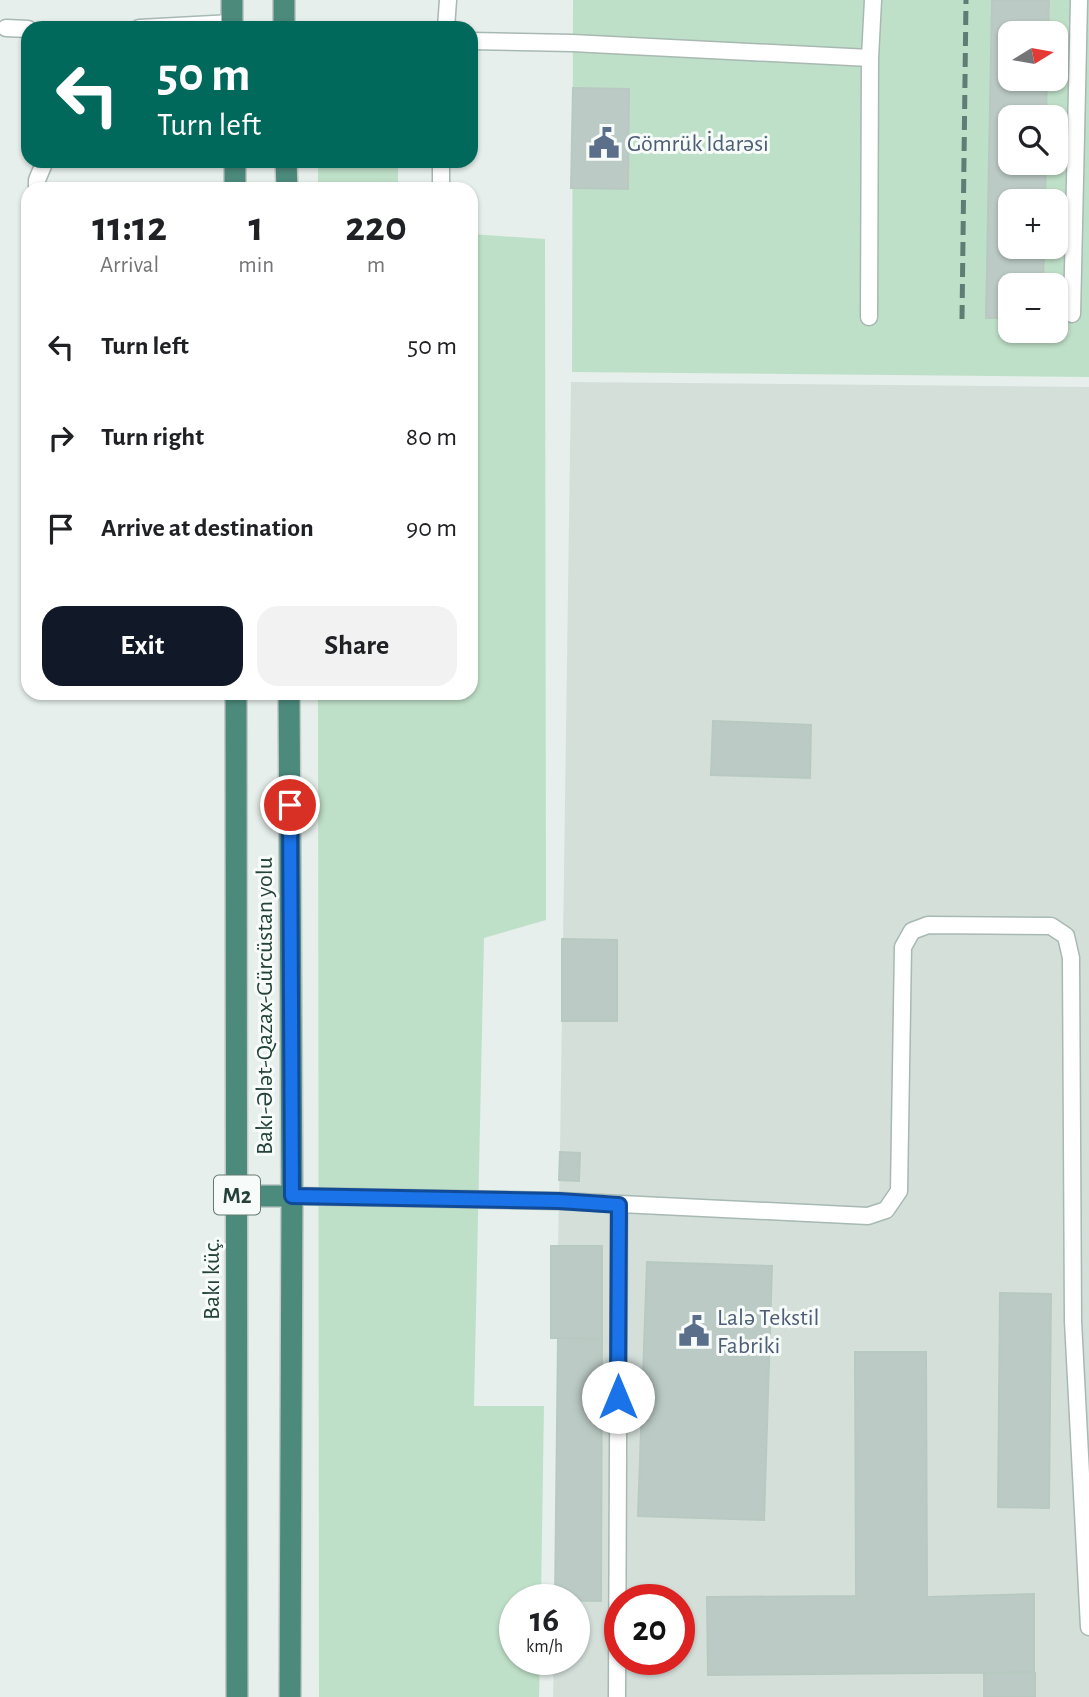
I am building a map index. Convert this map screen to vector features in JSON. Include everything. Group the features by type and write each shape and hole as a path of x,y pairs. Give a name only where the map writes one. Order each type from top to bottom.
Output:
{"highway":[{"path":"232,0 232,21"},
{"path":"284,0 284,21"},
{"name":"Bakı küç.","path":"236,700 237,1697"},
{"name":"Bakı-Ələt-Qazax-Gürcüstan yolu","path":"289,700 292,1196 290,1697"},
{"path":"237,1196 292,1196"}],"lane":[{"path":"446,21 448,0"},
{"path":"869,317 870,58 873,0"},
{"path":"1072,314 1079,0"},
{"path":"6,28 21,29"},
{"path":"478,41 572,43 870,58"},
{"path":"292,1196 559,1201 868,1216 886,1210 899,1191 903,947 912,931 928,925 1051,926 1066,936 1071,958 1073,1321 1089,1627"},
{"path":"617,1697 619,1205"}],"shaded area":[{"name":"Lalə Tekstil Fabriki","path":"571,382 1089,387 1089,1697 553,1697 554,1675 590,1675 590,1584 555,1584 558,1339 551,1338 551,1246 558,1245"}],"green space":[{"path":"573,0 1089,0 1089,377 572,372"},
{"path":"318,168 398,168 398,182 318,182"},
{"path":"478,234 545,239 546,920 484,938 474,1406 544,1406 541,1584 499,1584 499,1675 540,1675 539,1697 319,1697 318,700 478,700"}],"building":[{"path":"992,0 1049,0 1048,21 998,21 998,91 1047,91 1046,105 998,105 998,175 1046,175 1045,189 998,189 998,259 1044,259 1043,273 998,273 998,318 986,318"},
{"path":"573,88 629,89 628,189 571,188"},
{"path":"713,721 811,725 810,778 711,775"},
{"path":"562,939 617,940 617,1021 562,1021"},
{"path":"560,1152 580,1153 579,1181 559,1180"},
{"path":"551,1246 602,1246 602,1338 551,1338"},
{"path":"647,1262 772,1266 764,1520 638,1516"},
{"path":"1000,1293 1051,1294 1049,1508 998,1507"},
{"path":"558,1338 602,1339 601,1601 590,1601 590,1584 555,1584"},
{"path":"855,1352 926,1352 927,1597 1034,1594 1034,1672 708,1675 707,1597 856,1596"},
{"path":"984,1673 1035,1673 1035,1697 984,1697"}],"railway":[{"path":"962,319 966,0"}],"place":[{"name":"Gömrük İdarəsi","path":"604,143"},
{"name":"Lalə Tekstil Fabriki","path":"694,1331"}],"route":[{"path":"290,805 292,1196 559,1201 619,1205 618,1397"}]}
